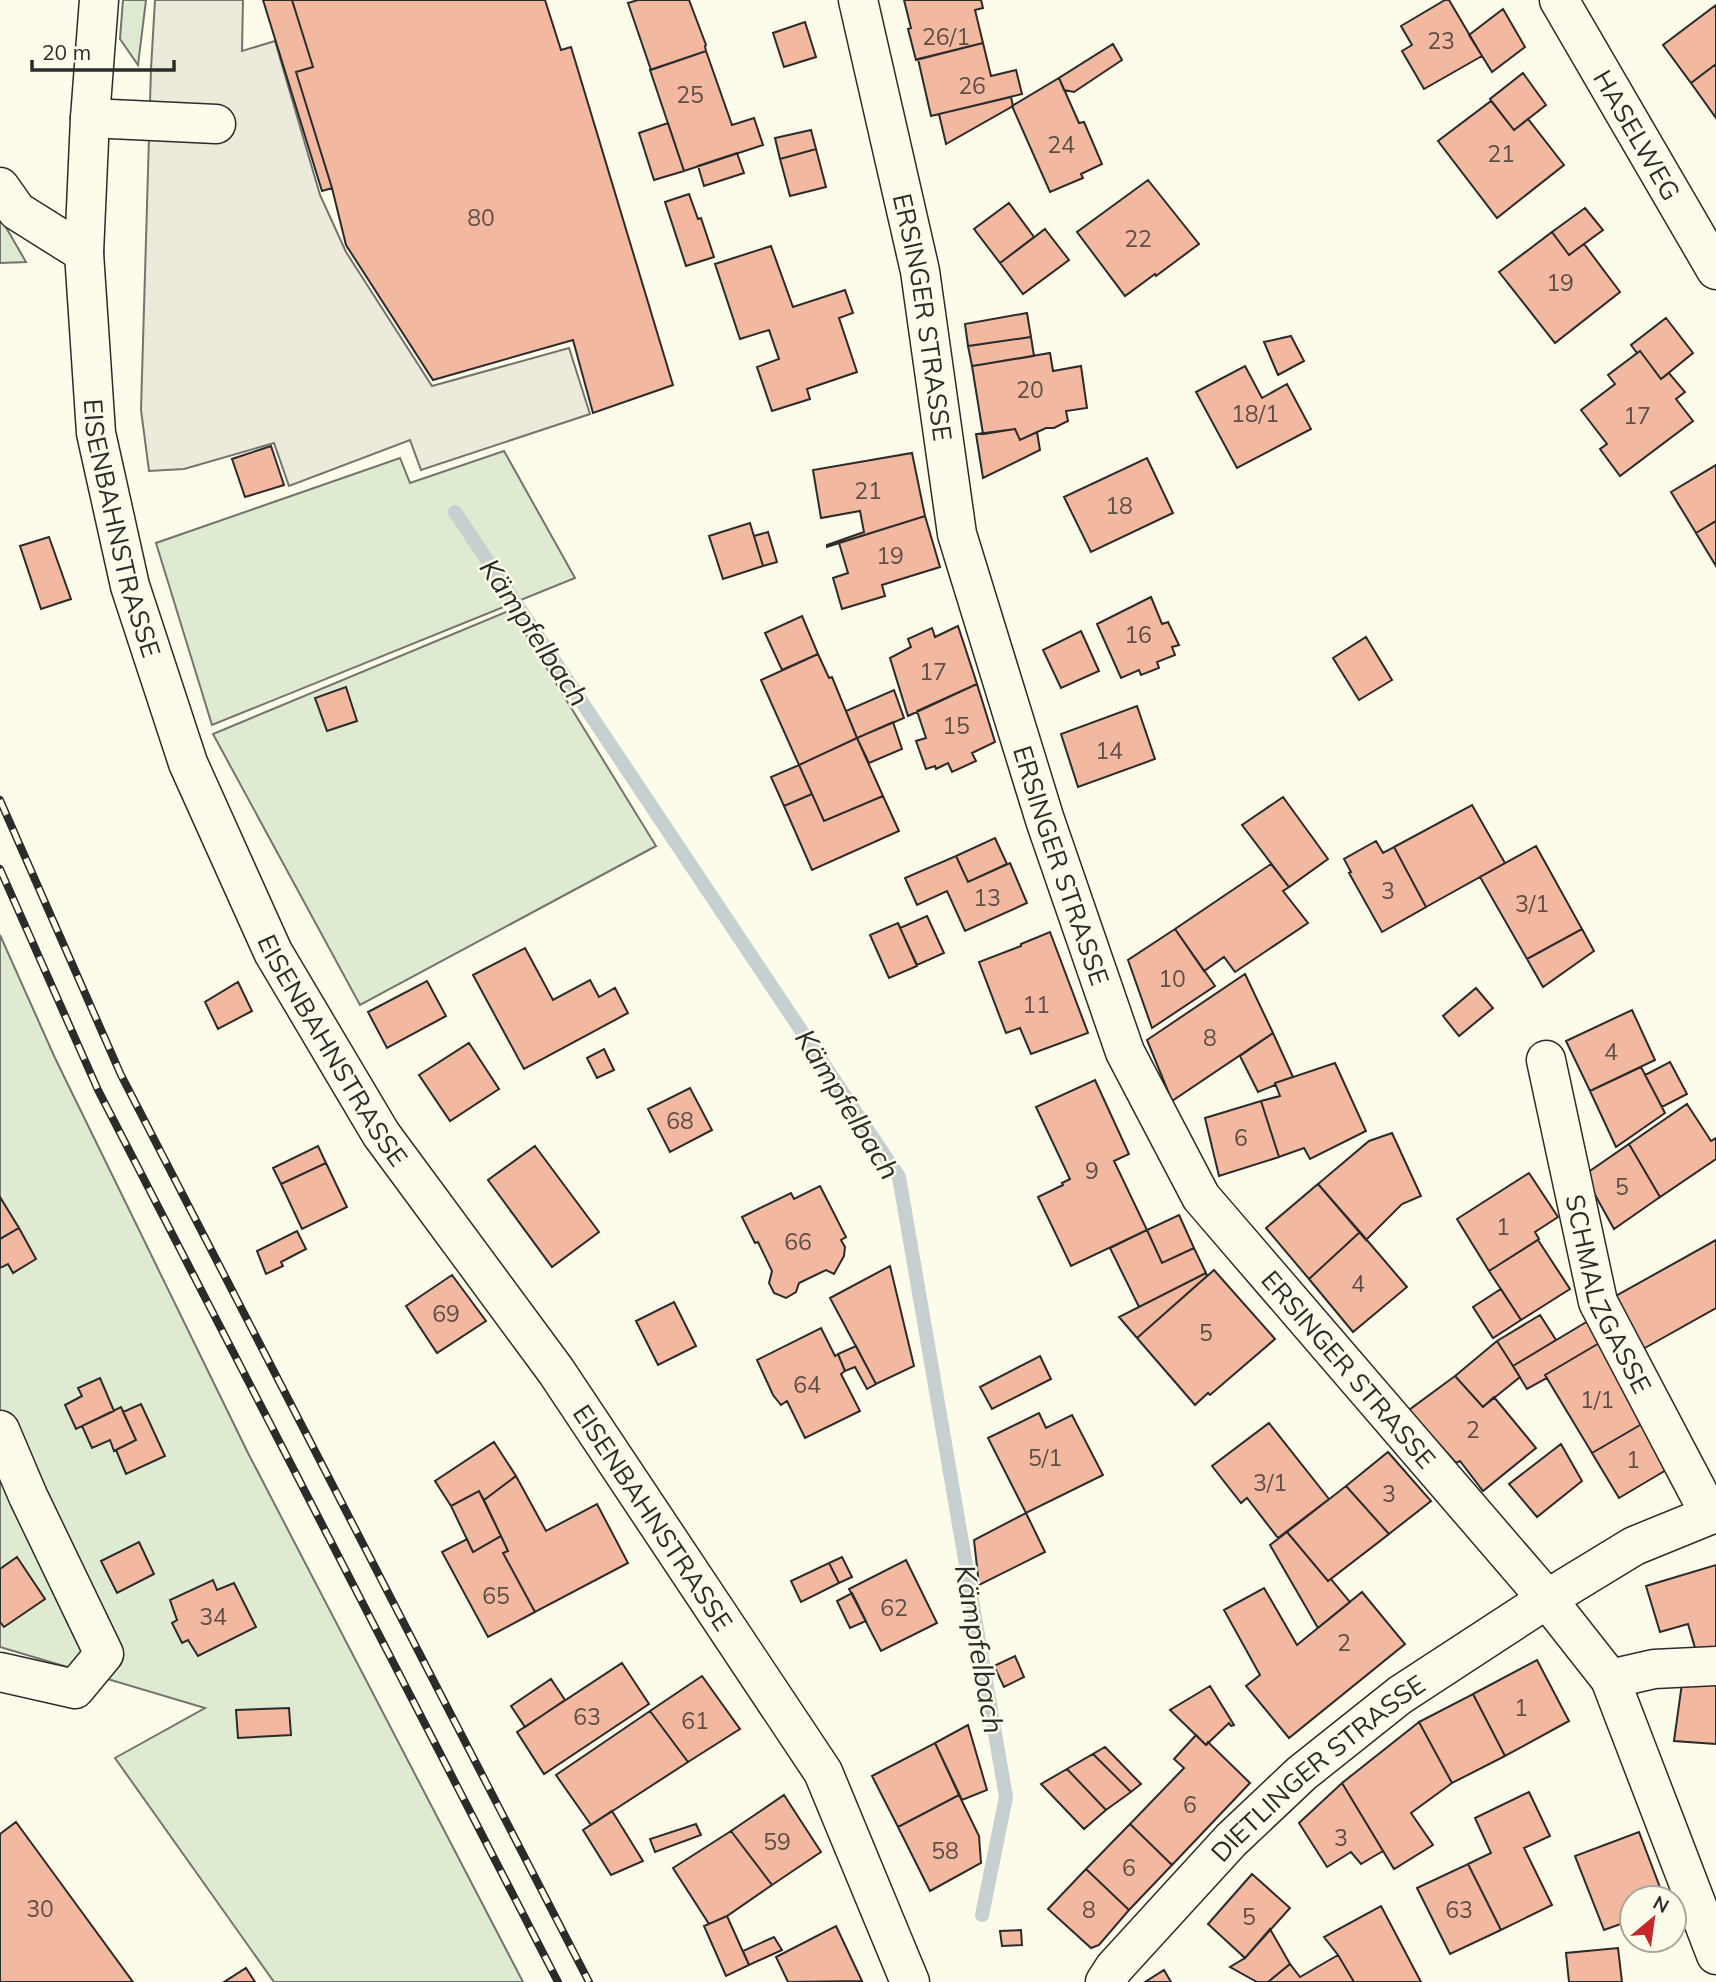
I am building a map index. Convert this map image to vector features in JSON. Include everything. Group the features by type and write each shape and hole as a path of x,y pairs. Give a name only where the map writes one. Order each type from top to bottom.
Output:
{"street":[{"name":"EISENBAHNSTRASSE","path":"99,0 84,253 96,433 130,586 187,762 273,952 381,1134 556,1371 823,1772 910,1982"},
{"name":"ERSINGER STRASSE","path":"858,0 920,271 957,534 1045,820 1125,1052 1201,1197 1547,1599 1610,1679 1716,1955"},
{"name":"HASELWEG","path":"1559,0 1716,270"},
{"path":"90,118 216,124"},
{"path":"0,187 17,211 84,253"},
{"name":"SCHMALZGASSE","path":"1546,1060 1598,1302 1713,1515"},
{"path":"0,1430 28,1496 104,1654 75,1689 0,1672"},
{"name":"DIETLINGER STRASSE","path":"1103,1977 1231,1840 1302,1773 1399,1695 1634,1546 1713,1515"},
{"path":"1610,1679 1654,1670 1716,1666"}],"green space":[{"path":"123,0 146,0 138,65 120,39"},
{"path":"0,217 26,262 0,263"},
{"path":"504,451 575,578 212,725 156,543 400,458 410,483"},
{"path":"511,610 656,846 360,1005 213,734"},
{"path":"0,935 55,1058 248,1453 523,1982 274,1982 115,1758 205,1708 0,1647"}],"shaded area":[{"path":"155,0 243,0 242,51 275,41 320,195 346,252 432,386 569,348 590,414 421,470 410,440 289,486 274,443 184,469 149,471 141,410"}],"building":[{"path":"263,0 292,0 313,67 296,72 332,188 322,191"},
{"path":"292,0 545,0 561,50 571,47 673,385 593,413 573,340 433,380 346,245 332,188 296,72 313,67"},
{"path":"638,0 689,0 706,51 651,70 628,3"},
{"path":"904,0 981,0 983,8 975,10 983,43 916,60"},
{"path":"1449,0 1482,56 1424,89 1402,51 1412,45 1401,26"},
{"path":"1716,5 1716,64 1691,83 1663,45"},
{"path":"1503,9 1525,47 1492,72 1469,35"},
{"path":"805,22 816,57 784,67 773,33"},
{"path":"983,43 991,76 1016,70 1022,94 931,116 918,59"},
{"path":"1113,44 1122,60 1074,92 1064,90 1059,78"},
{"path":"706,51 732,125 754,118 763,145 684,171 650,70"},
{"path":"1716,64 1716,118 1691,83"},
{"path":"1523,73 1546,105 1514,130 1490,99"},
{"path":"1059,78 1079,123 1084,122 1102,164 1081,174 1083,178 1050,192 1012,106"},
{"path":"1011,97 1013,106 946,144 939,114"},
{"path":"1491,101 1514,130 1528,119 1564,165 1497,218 1438,141"},
{"path":"668,123 684,171 654,180 639,133"},
{"path":"811,130 816,149 780,159 775,138"},
{"path":"816,149 826,187 790,196 780,159"},
{"path":"737,153 744,173 704,186 698,166"},
{"path":"1148,180 1199,244 1125,296 1077,232"},
{"path":"689,194 698,219 701,218 714,257 686,266 665,202"},
{"path":"1009,203 1034,237 1000,263 974,229"},
{"path":"1585,208 1603,230 1569,255 1552,232"},
{"path":"1045,229 1069,260 1023,294 1000,263"},
{"path":"1552,232 1569,255 1584,244 1620,292 1555,343 1499,272"},
{"path":"771,246 793,307 845,290 853,313 839,318 857,372 807,389 810,399 772,411 757,367 779,359 769,330 740,339 715,264"},
{"path":"1027,313 1031,337 968,346 965,324"},
{"path":"1666,318 1693,353 1661,379 1640,351 1637,353 1631,345"},
{"path":"1291,336 1304,361 1278,375 1264,342"},
{"path":"1031,337 1034,356 972,366 968,346"},
{"path":"1640,351 1661,379 1669,373 1685,392 1676,399 1693,421 1620,476 1600,449 1607,444 1581,410 1615,384 1608,375"},
{"path":"1050,353 1053,371 1081,366 1087,408 1066,411 1068,421 1020,440 1015,429 983,434 972,366"},
{"path":"1245,366 1262,398 1287,384 1311,429 1237,468 1196,392"},
{"path":"1015,429 1020,440 1037,432 1040,450 983,478 976,434"},
{"path":"271,446 284,485 245,497 232,459"},
{"path":"912,453 925,516 827,547 864,532 860,511 821,518 813,470"},
{"path":"1147,458 1173,513 1091,552 1064,497"},
{"path":"1716,465 1716,521 1696,533 1671,492"},
{"path":"925,516 940,567 882,585 885,596 842,609 833,578 848,573 839,543"},
{"path":"1716,521 1716,566 1696,533"},
{"path":"750,523 763,566 723,579 709,536"},
{"path":"768,532 777,562 763,566 754,536"},
{"path":"49,537 71,599 41,609 20,546"},
{"path":"1151,597 1162,624 1168,622 1179,645 1172,647 1175,655 1157,662 1159,668 1141,675 1139,670 1121,678 1097,624"},
{"path":"802,616 818,654 782,670 765,633"},
{"path":"958,626 977,684 908,716 890,658 911,647 908,639 932,628 935,637"},
{"path":"1081,631 1099,671 1061,688 1043,650"},
{"path":"1366,637 1392,680 1359,700 1333,658"},
{"path":"818,654 829,678 832,677 857,738 799,765 761,680"},
{"path":"977,684 995,742 972,753 976,761 952,772 948,763 936,769 935,766 926,769 916,741 926,738 917,711"},
{"path":"346,687 357,721 327,731 315,698"},
{"path":"894,690 904,718 857,738 846,711"},
{"path":"1137,706 1155,759 1078,787 1061,734"},
{"path":"893,722 902,749 869,763 857,738"},
{"path":"857,738 883,796 824,821 799,765"},
{"path":"799,765 812,794 784,806 771,777"},
{"path":"812,794 824,821 883,796 899,831 812,870 784,806"},
{"path":"1283,797 1328,859 1289,887 1242,825"},
{"path":"1472,805 1505,863 1426,907 1394,847"},
{"path":"995,838 1007,864 968,882 956,856"},
{"path":"1376,841 1383,853 1394,847 1426,907 1382,932 1344,859"},
{"path":"1536,846 1582,929 1527,959 1480,877"},
{"path":"956,856 968,882 1010,863 1027,903 965,931 947,891 917,905 905,878"},
{"path":"1271,864 1289,887 1283,891 1308,923 1235,972 1224,957 1204,971 1175,929"},
{"path":"927,916 944,953 917,965 900,928"},
{"path":"898,923 917,966 889,978 870,935"},
{"path":"1175,929 1215,986 1152,1028 1128,960"},
{"path":"1582,929 1594,951 1543,987 1527,959"},
{"path":"1050,932 1088,1033 1031,1054 1020,1028 1006,1033 979,962"},
{"path":"525,948 553,1000 590,980 599,997 615,988 628,1013 524,1069 473,975"},
{"path":"1245,974 1273,1033 1172,1101 1147,1040"},
{"path":"427,981 446,1016 387,1048 368,1012"},
{"path":"238,982 252,1011 218,1029 205,1002"},
{"path":"1476,988 1493,1008 1459,1036 1443,1016"},
{"path":"1632,1010 1655,1060 1590,1091 1566,1041"},
{"path":"1273,1033 1293,1077 1258,1092 1240,1056"},
{"path":"469,1043 499,1089 450,1121 419,1075"},
{"path":"604,1049 614,1070 597,1078 587,1058"},
{"path":"1670,1062 1687,1094 1662,1107 1645,1075"},
{"path":"1335,1063 1366,1131 1310,1159 1304,1148 1279,1157 1261,1101 1280,1096 1275,1083"},
{"path":"1641,1067 1665,1113 1616,1147 1590,1091"},
{"path":"1095,1080 1129,1154 1114,1161 1147,1230 1071,1266 1038,1197 1070,1179 1036,1107"},
{"path":"690,1088 712,1130 670,1152 648,1109"},
{"path":"1261,1101 1279,1157 1219,1176 1205,1118"},
{"path":"1687,1104 1711,1141 1716,1138 1716,1159 1660,1197 1629,1144"},
{"path":"1392,1133 1421,1196 1402,1204 1366,1240 1318,1184 1369,1141"},
{"path":"1629,1144 1660,1197 1614,1229 1584,1175"},
{"path":"318,1146 326,1163 281,1184 273,1168"},
{"path":"535,1146 599,1232 552,1267 488,1180"},
{"path":"326,1163 347,1207 302,1229 281,1184"},
{"path":"1529,1173 1558,1217 1535,1232 1539,1239 1489,1271 1457,1219"},
{"path":"1318,1184 1360,1232 1309,1279 1266,1228"},
{"path":"820,1186 846,1237 841,1240 845,1247 844,1256 834,1274 826,1270 799,1283 796,1292 786,1298 774,1293 769,1283 772,1271 742,1217 791,1193 794,1199"},
{"path":"0,1197 19,1228 0,1239"},
{"path":"1179,1215 1194,1248 1162,1263 1147,1230"},
{"path":"19,1228 36,1259 13,1273 8,1264 0,1268 0,1239"},
{"path":"1147,1230 1162,1263 1194,1248 1206,1273 1139,1307 1110,1248"},
{"path":"297,1231 306,1249 281,1262 283,1266 266,1274 257,1251"},
{"path":"1360,1232 1407,1287 1353,1332 1309,1279"},
{"path":"1538,1240 1570,1289 1521,1320 1489,1271"},
{"path":"1716,1240 1716,1308 1643,1349 1614,1297"},
{"path":"890,1266 914,1366 876,1384 830,1298"},
{"path":"1214,1270 1275,1339 1195,1405 1137,1338"},
{"path":"1206,1273 1207,1276 1137,1338 1119,1317"},
{"path":"452,1275 486,1321 437,1353 406,1306"},
{"path":"1501,1289 1521,1320 1493,1338 1473,1307"},
{"path":"674,1302 696,1346 658,1365 636,1321"},
{"path":"1540,1315 1556,1340 1513,1366 1497,1341"},
{"path":"1588,1321 1601,1342 1545,1375 1547,1378 1527,1389 1513,1366"},
{"path":"821,1328 835,1356 838,1354 845,1371 841,1374 860,1411 805,1438 787,1401 781,1405 773,1395 757,1360"},
{"path":"1497,1341 1520,1377 1483,1407 1455,1376"},
{"path":"1601,1342 1647,1421 1592,1453 1545,1375"},
{"path":"856,1346 876,1384 867,1389 855,1367 845,1371 838,1354"},
{"path":"1040,1356 1051,1379 992,1409 980,1387"},
{"path":"1455,1376 1483,1407 1494,1397 1536,1448 1483,1491 1460,1461 1456,1463 1409,1410"},
{"path":"100,1378 114,1411 76,1429 65,1405 82,1396 78,1388"},
{"path":"141,1404 165,1456 126,1474 116,1450 136,1440 123,1412"},
{"path":"121,1407 136,1440 114,1451 110,1440 92,1448 82,1426"},
{"path":"1039,1413 1046,1428 1072,1415 1103,1475 1026,1513 988,1438"},
{"path":"1647,1421 1673,1466 1619,1498 1592,1453"},
{"path":"1269,1423 1329,1499 1278,1538 1247,1498 1241,1503 1212,1466"},
{"path":"494,1442 516,1476 484,1500 479,1491 451,1506 435,1481"},
{"path":"1561,1444 1582,1481 1537,1517 1509,1484"},
{"path":"1388,1452 1431,1501 1389,1534 1346,1486"},
{"path":"516,1476 546,1531 597,1504 628,1563 535,1612 503,1553 508,1551 484,1500"},
{"path":"1346,1486 1389,1534 1328,1581 1287,1532"},
{"path":"479,1491 501,1536 473,1552 451,1506"},
{"path":"1026,1513 1045,1552 979,1585 974,1540"},
{"path":"1287,1532 1328,1581 1331,1579 1350,1602 1318,1628 1270,1545"},
{"path":"501,1536 508,1551 503,1553 535,1612 488,1637 442,1552 467,1539 473,1552"},
{"path":"139,1542 154,1574 117,1593 101,1561"},
{"path":"17,1557 45,1599 4,1627 0,1622 0,1569"},
{"path":"842,1557 852,1577 839,1583 829,1563"},
{"path":"906,1560 937,1623 881,1651 849,1589"},
{"path":"829,1563 839,1583 801,1602 791,1581"},
{"path":"1716,1565 1716,1653 1698,1658 1688,1624 1660,1632 1646,1586"},
{"path":"213,1580 217,1590 234,1583 256,1627 198,1656 188,1640 182,1643 172,1623 177,1620 170,1600"},
{"path":"1264,1588 1297,1645 1362,1592 1405,1644 1289,1738 1246,1686 1260,1675 1224,1610"},
{"path":"852,1593 866,1621 850,1628 837,1601"},
{"path":"1015,1656 1024,1677 1004,1687 994,1666"},
{"path":"1537,1660 1569,1721 1505,1756 1473,1694"},
{"path":"622,1663 649,1704 544,1774 517,1732"},
{"path":"702,1676 740,1729 688,1762 650,1711"},
{"path":"551,1679 565,1700 525,1727 511,1706"},
{"path":"1682,1683 1716,1684 1716,1744 1674,1741"},
{"path":"1210,1686 1234,1725 1229,1723 1206,1745 1170,1710"},
{"path":"1473,1694 1505,1756 1452,1783 1419,1722"},
{"path":"289,1708 291,1735 238,1738 236,1710"},
{"path":"650,1711 688,1762 591,1825 556,1775"},
{"path":"1419,1722 1452,1783 1411,1813 1433,1845 1394,1869 1342,1783"},
{"path":"968,1725 987,1790 962,1800 935,1743"},
{"path":"1196,1735 1206,1745 1208,1742 1250,1783 1172,1865 1130,1824 1184,1768 1174,1759"},
{"path":"935,1743 959,1795 898,1827 872,1776"},
{"path":"1105,1747 1141,1784 1131,1792 1093,1754"},
{"path":"1093,1754 1131,1792 1106,1810 1067,1769"},
{"path":"1067,1769 1106,1810 1084,1829 1041,1784"},
{"path":"1342,1783 1383,1851 1361,1864 1351,1852 1327,1867 1299,1823"},
{"path":"1529,1792 1550,1836 1524,1848 1552,1905 1501,1930 1468,1864 1491,1853 1475,1818"},
{"path":"784,1795 821,1852 772,1885 731,1831"},
{"path":"959,1795 979,1836 981,1863 930,1891 898,1827"},
{"path":"612,1811 643,1861 611,1875 583,1830"},
{"path":"16,1822 133,1982 0,1982 0,1834"},
{"path":"696,1824 701,1835 655,1852 650,1839"},
{"path":"1130,1824 1172,1865 1129,1910 1086,1869"},
{"path":"731,1831 772,1885 727,1916 709,1924 673,1868"},
{"path":"1639,1832 1659,1884 1618,1884 1618,1925 1604,1930 1575,1856"},
{"path":"1468,1864 1501,1930 1450,1954 1417,1888"},
{"path":"1086,1869 1129,1910 1099,1945 1091,1948 1048,1909"},
{"path":"1252,1874 1290,1908 1245,1958 1208,1924"},
{"path":"1381,1906 1421,1982 1354,1982 1324,1937"},
{"path":"727,1916 749,1965 726,1976 704,1926"},
{"path":"836,1926 862,1981 788,1982 776,1957"},
{"path":"1270,1929 1290,1964 1268,1982 1257,1982 1230,1967 1245,1958"},
{"path":"1021,1930 1022,1945 1002,1946 1000,1931"},
{"path":"774,1937 782,1950 749,1965 743,1951"},
{"path":"1618,1948 1622,1982 1569,1982 1566,1953"},
{"path":"1338,1955 1354,1982 1268,1982 1290,1964 1300,1977"},
{"path":"246,1968 255,1982 224,1982"},
{"path":"1164,1970 1171,1982 1145,1982"}],"waterway":[{"name":"Kämpfelbach","path":"455,512 899,1177 1006,1797 982,1915"}],"railway":[{"path":"0,800 121,1075 589,1982"},
{"path":"0,869 98,1090 558,1982"}]}
